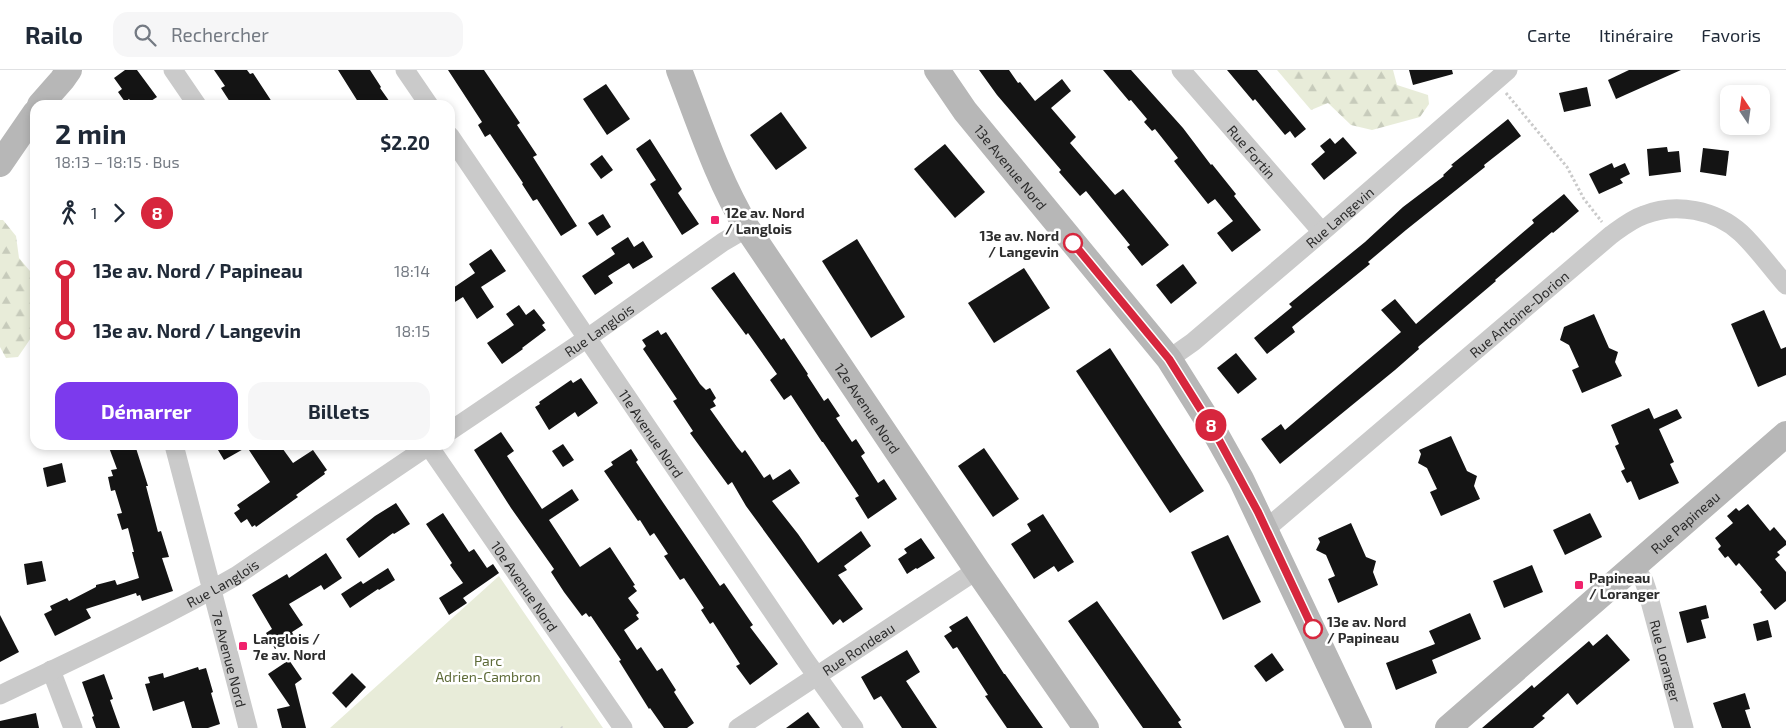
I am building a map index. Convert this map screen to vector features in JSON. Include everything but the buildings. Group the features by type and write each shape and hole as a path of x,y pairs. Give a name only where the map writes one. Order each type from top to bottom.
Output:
{"main road":[{"path":"42,100 55,70"},
{"path":"45,100 69,70"},
{"name":"12e Avenue Nord","path":"679,70 717,170 734,207 976,570 1086,728"},
{"name":"13e Avenue Nord","path":"937,70 965,111 1169,359 1213,429 1241,479 1359,728"},
{"path":"0,164 30,120"},
{"name":"Rue Papineau","path":"1448,728 1634,567 1782,444"}],"street":[{"path":"173,70 193,100"},
{"path":"406,70 426,100"},
{"name":"Rue Fortin","path":"1181,70 1322,232"},
{"name":"Rue Langevin","path":"1169,359 1193,342 1322,232 1496,73"},
{"name":"11e Avenue Nord","path":"455,143 854,728"},
{"name":"Rue Antoine-Dorion","path":"1266,529 1611,235 1644,214 1680,209 1713,215 1742,234 1786,285"},
{"name":"Rue Langlois","path":"455,429 723,242 747,228"},
{"name":"7e Avenue Nord","path":"175,450 248,728"},
{"name":"Rue Langlois","path":"0,695 156,620 236,576 422,450"},
{"name":"10e Avenue Nord","path":"432,450 623,728"},
{"name":"Rue Loranger","path":"1634,567 1644,581 1647,590 1684,728"},
{"name":"Rue Rondeau","path":"738,728 976,570"},
{"path":"51,670 73,728"}],"path":[{"path":"1496,73 1567,167 1584,199 1611,235"}],"green space":[{"path":"1277,70 1393,70 1397,85 1428,95 1429,104 1420,117 1372,130 1351,125 1328,103 1311,110"},
{"path":"0,220 3,220 16,236 19,258 30,271 30,339 18,357 6,358 0,347"},
{"name":"Parc Adrien-Cambron","path":"499,576 603,728 330,728"}],"bus line":[{"name":"8","path":"1073,243 1169,359 1190,391 1241,479 1313,629"}],"place":[{"name":"12e av. Nord / Langlois","path":"715,220"},
{"name":"13e av. Nord / Langevin","path":"1073,243"},
{"name":"Papineau / Loranger","path":"1579,585"},
{"name":"13e av. Nord / Papineau","path":"1313,629"},
{"name":"Langlois / 7e av. Nord","path":"243,646"}]}
